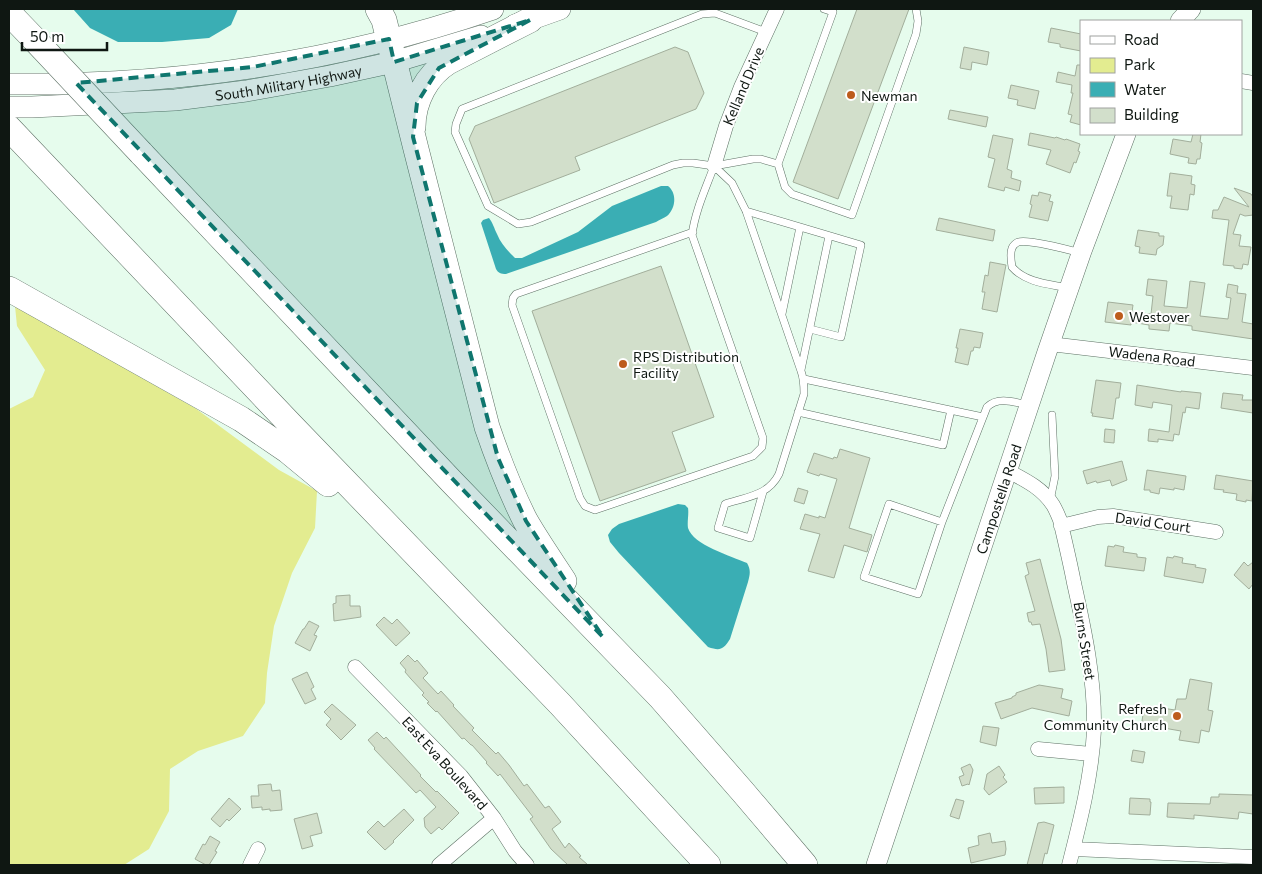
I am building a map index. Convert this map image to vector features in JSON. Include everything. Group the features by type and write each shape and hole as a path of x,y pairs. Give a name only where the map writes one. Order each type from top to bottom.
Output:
{"highway":[{"path":"378,9 384,20 487,427 498,458 526,521 548,557 603,637"},
{"path":"9,13 452,482 660,697 744,792 805,865"},
{"path":"413,136 413,120 417,103 429,80 439,68 530,20"},
{"path":"16,136 560,704 708,865"},
{"path":"9,289 198,394 241,419 288,451 358,511 560,704"}],"main road":[{"name":"South Military Highway","path":"9,107 32,108 175,100 330,76 392,50 444,24 494,9"},
{"name":"South Military Highway","path":"9,84 50,85 135,81 253,67 368,45 392,50 460,43 560,9"},
{"path":"1181,20 1191,9"},
{"name":"Campostella Road","path":"876,865 1081,253 1126,135"}],"street":[{"name":"Kelland Drive","path":"714,166 726,126 741,87 777,9"},
{"name":"Wadena Road","path":"1050,344 1253,368"},
{"name":"Burns Street","path":"1008,470 1032,484 1053,505 1061,526 1083,621 1092,673 1094,730 1092,754 1084,803 1069,865"},
{"name":"David Court","path":"1061,526 1108,516 1216,532"},
{"name":"East Eva Boulevard","path":"355,667 461,776 527,865"},
{"path":"1038,748 1092,754"},
{"path":"440,865 494,818"},
{"path":"1074,848 1253,857"},
{"path":"250,865 258,849"}],"lane":[{"path":"824,9 834,11 778,164 785,187 792,194 852,214 916,34 918,22 916,9"},
{"path":"766,32 714,13 702,14 470,106 462,110 455,132 488,206 518,224 531,222 673,165 693,163 714,166 753,159 761,159 778,164"},
{"path":"714,166 732,183 746,211 804,379 804,394 775,483 763,492 725,504 718,528 750,538 763,492"},
{"path":"693,232 516,294 513,298 512,305 580,498 585,506 595,510 753,456 762,447 763,438 692,235 693,232 696,217 714,166"},
{"path":"746,211 861,246 841,337 810,329"},
{"path":"782,314 800,227"},
{"path":"801,370 829,236"},
{"path":"1069,289 1036,282 1017,274 1012,268 1013,246 1019,242 1029,242 1066,248 1081,253"},
{"path":"804,379 983,417"},
{"path":"942,522 889,504 864,576 918,594 942,522 987,407 993,402 1003,401 1030,405"},
{"path":"798,412 943,444 951,410"},
{"path":"1050,501 1055,476 1052,414"}],"highlighted area":[{"path":"530,20 439,68 417,103 413,137 498,458 526,521 603,637 76,83 253,67 389,39 394,62"}],"green space":[{"path":"15,306 195,408 279,470 317,491 315,528 292,573 274,626 265,703 243,736 198,751 170,769 169,811 149,849 124,865 9,865 9,409 33,397 45,370 17,326"}],"water":[{"path":"73,9 238,9 231,25 209,38 162,42 118,42 90,28"},
{"path":"661,186 668,186 671,189 674,196 674,205 667,216 656,222 506,274 500,273 496,269 481,223 483,220 489,218 505,247 515,258 522,258 578,232 612,206"},
{"path":"678,504 685,505 688,508 688,528 697,540 747,563 749,568 748,582 730,639 721,649 708,647 610,542 608,535 619,524"}],"building":[{"name":"Newman","path":"857,9 909,9 838,199 793,182"},
{"path":"1051,28 1080,34 1080,51 1060,47 1060,44 1048,42"},
{"path":"675,47 688,52 704,93 696,109 575,157 580,170 494,203 469,139 475,126"},
{"path":"964,47 989,52 987,65 972,62 971,70 960,68"},
{"path":"1077,65 1080,65 1080,125 1070,122 1072,115 1068,114 1073,93 1071,93 1072,85 1056,82 1058,72 1075,76"},
{"path":"1011,85 1039,91 1035,109 1017,105 1018,100 1008,98"},
{"path":"950,110 988,117 986,127 948,119"},
{"path":"1030,133 1066,139 1080,144 1078,151 1080,152 1070,173 1046,164 1051,150 1028,145"},
{"path":"993,135 1013,139 1007,169 1012,171 1011,178 1021,181 1019,191 1005,187 1004,191 988,187 995,159 988,157"},
{"path":"1193,135 1201,135 1200,159 1197,159 1196,164 1188,163 1189,158 1170,154 1173,139 1191,142"},
{"path":"1170,173 1192,176 1191,184 1195,185 1194,195 1190,194 1188,210 1170,208 1172,196 1167,196"},
{"path":"1234,188 1251,194 1253,197 1253,215 1245,216 1240,214 1233,234 1241,235 1239,246 1251,247 1248,265 1243,264 1242,269 1223,265 1229,220 1212,218 1213,210 1218,210 1224,197 1249,207"},
{"path":"1039,192 1051,195 1049,201 1053,202 1048,221 1029,217 1032,195 1038,196"},
{"path":"939,218 995,230 993,241 936,230"},
{"path":"1138,230 1159,233 1159,236 1164,236 1163,245 1157,249 1156,255 1139,253 1140,247 1135,246"},
{"path":"990,262 1006,265 997,312 982,309 985,292 982,292 985,275 988,276"},
{"name":"RPS Distribution Facility","path":"661,266 714,417 672,432 686,471 600,501 532,311"},
{"path":"1148,279 1167,281 1164,306 1187,308 1190,281 1205,283 1200,316 1228,319 1231,298 1226,297 1228,284 1238,286 1237,293 1246,294 1242,322 1253,324 1253,339 1192,330 1192,326 1170,323 1169,331 1149,329 1149,325 1131,322 1131,325 1105,322 1108,302 1133,305 1132,312 1151,314 1153,296 1146,295"},
{"path":"960,329 983,333 980,348 974,347 973,351 971,351 968,365 955,362"},
{"path":"1096,380 1121,383 1119,398 1116,398 1113,419 1092,416"},
{"path":"1137,385 1201,393 1199,409 1186,407 1185,413 1183,412 1179,435 1174,434 1173,441 1158,439 1158,442 1148,441 1149,429 1169,432 1172,405 1153,402 1152,408 1135,405"},
{"path":"1223,393 1243,395 1242,400 1253,400 1253,413 1221,408"},
{"path":"1105,429 1115,430 1114,443 1104,442"},
{"path":"840,449 870,458 849,528 872,535 867,552 844,545 834,578 808,571 820,534 800,529 805,514 825,518 837,479 807,472 814,453 833,459 834,457 837,458"},
{"path":"1122,461 1127,480 1112,486 1110,480 1087,484 1083,471"},
{"path":"1147,470 1186,476 1184,490 1160,488 1159,494 1150,492 1150,490 1144,490"},
{"path":"1216,475 1253,481 1252,501 1236,500 1237,494 1214,489"},
{"path":"798,488 808,491 804,504 794,501"},
{"path":"1115,545 1124,547 1123,552 1137,554 1137,557 1146,558 1144,571 1105,566 1108,546 1114,547"},
{"path":"1174,556 1183,558 1182,563 1206,569 1203,583 1164,576 1167,557 1173,558"},
{"path":"1040,559 1061,639 1065,670 1049,672 1040,624 1032,625 1029,622 1027,613 1035,611 1025,576 1029,574 1026,563"},
{"path":"1244,562 1248,566 1253,562 1253,584 1249,589 1234,575"},
{"path":"350,595 350,606 360,606 361,617 334,621 333,604 336,603 336,596"},
{"path":"384,617 392,624 397,619 410,633 396,646 376,625"},
{"path":"309,621 319,626 314,635 317,636 310,651 295,643"},
{"path":"408,655 415,662 417,660 428,673 423,678 438,694 441,691 474,728 472,730 496,754 498,752 524,786 527,784 545,808 549,806 561,822 552,829 565,848 569,843 581,856 579,857 588,865 568,865 551,849 530,819 533,817 500,774 498,776 472,745 464,738 462,739 437,711 427,703 429,702 422,695 424,693 405,672 406,670 400,663"},
{"path":"307,672 314,687 311,689 316,699 305,704 292,679"},
{"name":"Refresh Community Church","path":"1190,679 1212,683 1208,710 1213,711 1209,732 1201,730 1199,743 1179,740 1181,731 1146,725 1146,722 1142,721 1144,708 1149,709 1149,706 1175,710 1177,699 1186,699"},
{"path":"1039,685 1063,689 1061,698 1072,701 1069,716 1032,708 1001,719 995,703 1012,698 1016,693"},
{"path":"332,704 356,725 341,740 326,725 331,719 324,712"},
{"path":"983,726 999,728 996,746 980,742"},
{"path":"377,732 384,739 386,737 420,776 459,813 442,830 439,827 431,834 425,827 424,818 436,807 420,790 416,793 374,749 368,740"},
{"path":"1133,750 1145,752 1143,763 1131,761"},
{"path":"970,764 973,770 969,785 962,786 959,777 964,775 961,768"},
{"path":"999,766 1007,782 989,795 984,789 987,774"},
{"path":"271,784 272,791 280,790 282,810 270,811 270,809 262,810 262,807 252,808 251,796 259,796 258,785"},
{"path":"1064,787 1064,803 1035,804 1034,788"},
{"path":"1219,794 1253,795 1253,814 1239,812 1238,819 1194,815 1194,819 1167,817 1168,803 1210,804 1211,797 1219,797"},
{"path":"229,798 241,809 229,821 227,819 220,827 211,819"},
{"path":"1130,798 1150,799 1150,815 1129,814"},
{"path":"956,799 964,801 959,819 950,816"},
{"path":"404,809 414,820 385,850 367,832 378,821 384,827"},
{"path":"317,813 322,833 310,836 313,846 302,849 294,819"},
{"path":"1044,822 1054,825 1047,854 1045,853 1042,865 1027,865 1038,823"},
{"path":"990,833 992,843 1005,841 1005,855 971,863 968,848 979,845 978,836"},
{"path":"210,836 220,842 215,851 217,852 209,865 206,865 195,859"}],"place":[{"name":"Newman","path":"851,95"},
{"name":"Westover","path":"1119,316"},
{"name":"RPS Distribution Facility","path":"623,364"},
{"name":"Refresh Community Church","path":"1177,716"}]}
